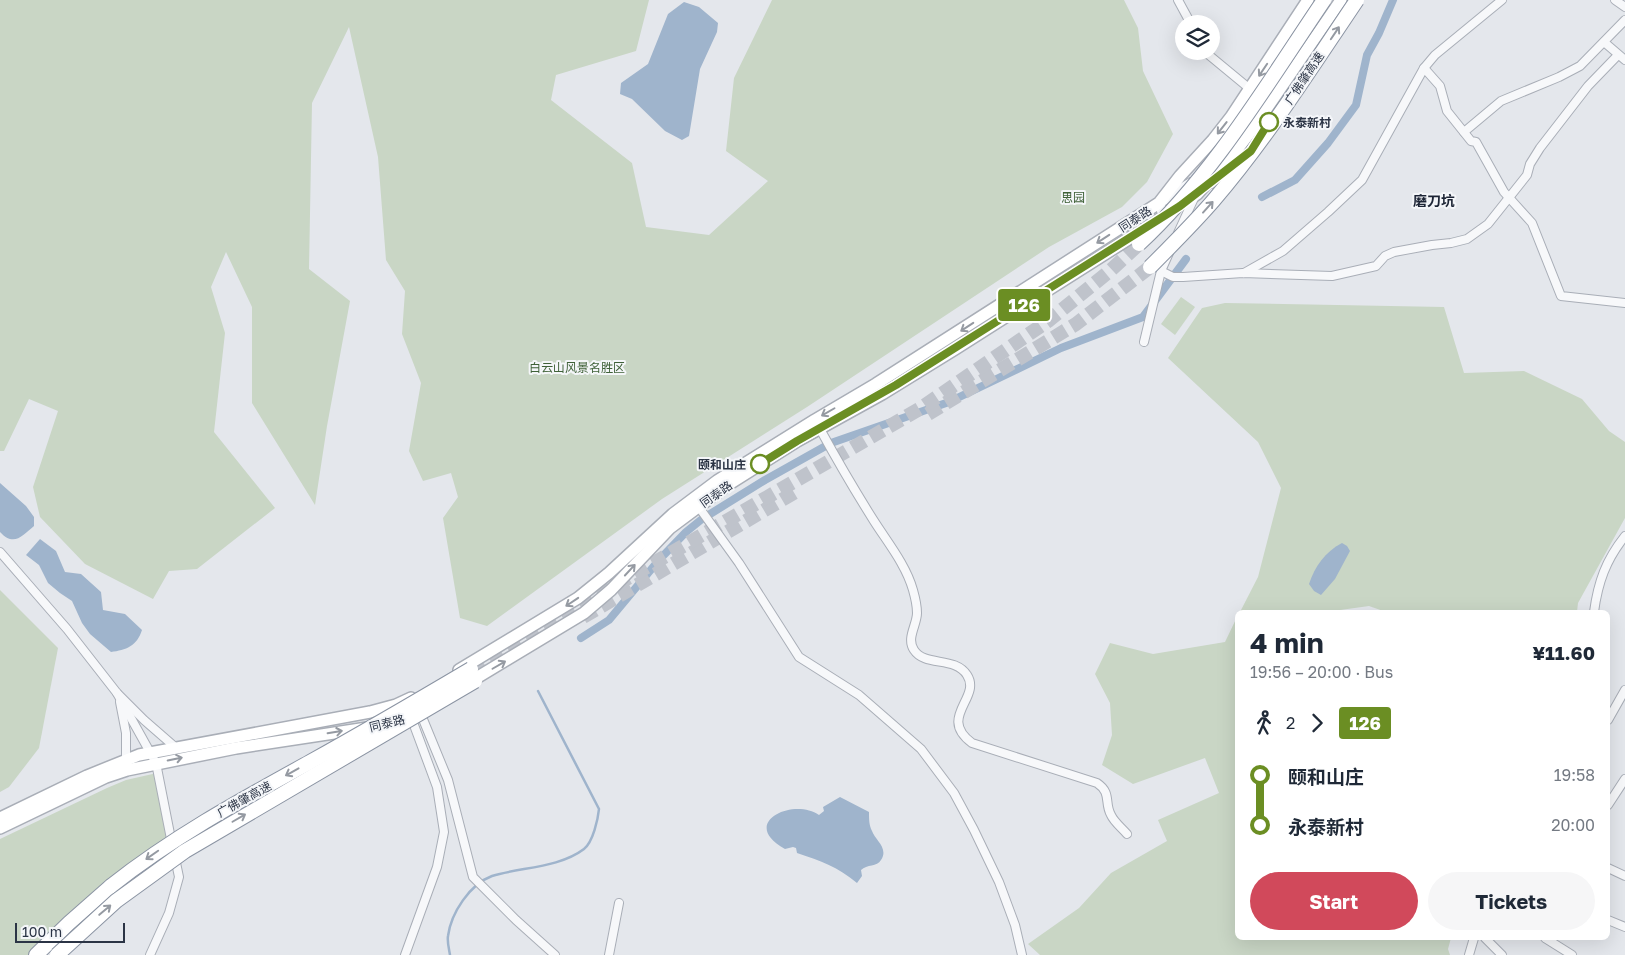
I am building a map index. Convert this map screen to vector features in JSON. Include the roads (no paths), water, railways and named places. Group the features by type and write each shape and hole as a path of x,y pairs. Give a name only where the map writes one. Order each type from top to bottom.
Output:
{"highway":[{"path":"1139,244 1169,215 1214,160 1324,0"},
{"name":"广佛肇高速","path":"1156,269 1268,131 1357,0"},
{"name":"广佛肇高速","path":"36,955 105,892 163,848 221,811 389,718 473,675 185,851 116,902 57,955"}],"main road":[{"name":"同泰路","path":"0,818 126,759 150,752 370,712 396,705 419,694 529,629 578,598 673,514 717,481 876,384 1159,203 1180,176 1220,132 1308,0"},
{"name":"同泰路","path":"0,828 106,777 127,770 245,746 388,724 415,714 581,616 610,590 670,528 698,506 780,452 882,394 961,345 1196,194 1243,143 1341,0"},
{"path":"1180,176 1183,186 1196,194"}],"street":[{"path":"1178,0 1186,15"},
{"path":"1243,273 1283,251 1362,180 1424,68 1435,55 1502,0"},
{"path":"1615,0 1625,7"},
{"path":"1164,216 1159,203 1176,194 1194,180 1227,143 1280,63 1296,20"},
{"path":"1464,132 1501,101 1559,77 1580,66 1625,20"},
{"path":"1156,269 1173,277 1243,273 1332,276 1376,266 1386,256 1394,252 1467,239 1488,224 1527,176 1530,164 1545,141 1588,86 1622,58 1604,42"},
{"path":"1215,60 1250,89"},
{"path":"1424,68 1440,86 1447,110 1471,141 1476,142 1508,198 1532,223 1561,296 1625,304"},
{"path":"1144,342 1157,290 1156,269 1196,194"},
{"path":"820,429 852,486 898,557 913,589 917,613 911,634 912,648 921,658 953,665 965,672 969,678 970,686 959,716 958,726 964,736 972,743 1097,783 1104,787 1110,814 1127,834"},
{"path":"698,506 739,563 799,657 860,695 922,749 954,793 999,882 1016,925 1022,955"},
{"path":"1594,610 1597,588 1607,564 1625,536"},
{"path":"0,552 67,629 117,693 175,747"},
{"path":"1610,716 1625,690"},
{"path":"117,693 156,763 179,877 169,913 150,955"},
{"path":"117,693 126,733 126,759"},
{"path":"405,955 437,867 444,832 437,787 415,714"},
{"path":"415,714 448,780 473,877 555,955"},
{"path":"1610,802 1625,779"},
{"path":"1610,869 1625,876"},
{"path":"609,955 619,903"},
{"path":"1610,921 1625,927"},
{"path":"1469,955 1473,940"},
{"path":"1487,940 1502,955"},
{"path":"1548,940 1572,955"}],"water":[{"path":"684,2 699,7 718,23 717,32 700,69 689,136 682,140 665,131 632,99 620,94 621,83 648,64 668,14"},
{"path":"0,483 26,506 34,517 34,526 18,538 10,539 0,532"},
{"path":"40,539 56,551 65,572 81,574 101,592 103,610 125,614 142,630 134,643 121,650 111,652 90,634 82,623 72,601 48,583 39,565 26,555"},
{"path":"1342,543 1350,551 1335,579 1321,595 1314,591 1309,584 1311,577 1326,555"},
{"path":"840,797 869,812 871,829 881,844 883,852 879,862 861,870 862,876 857,883 829,865 797,853 796,848 785,849 772,839 767,830 768,822 784,811 808,810 819,815 824,811 823,807"}],"waterway":[{"path":"1262,197 1295,180 1328,143 1356,105 1367,55 1393,0"},
{"path":"581,638 609,620 659,560 686,532 702,519 765,480 831,443 949,402 1061,348 1143,317 1186,259"},
{"path":"450,955 448,946 450,927 457,909 469,892 492,876 552,864 574,855 587,846 594,830 599,809 538,691"}],"tunnel":[{"path":"471,669 921,408 1048,321 1111,270 1139,244"},
{"path":"928,414 1076,324 1150,267"},
{"path":"583,617 797,491"}],"place":[{"name":"永泰新村","path":"1269,122"},
{"name":"颐和山庄","path":"760,464"}],"district":[{"name":"磨刀坑","path":"1434,200"}],"park label":[{"name":"思园","path":"1073,197"},
{"name":"白云山风景名胜区","path":"577,367"}]}
